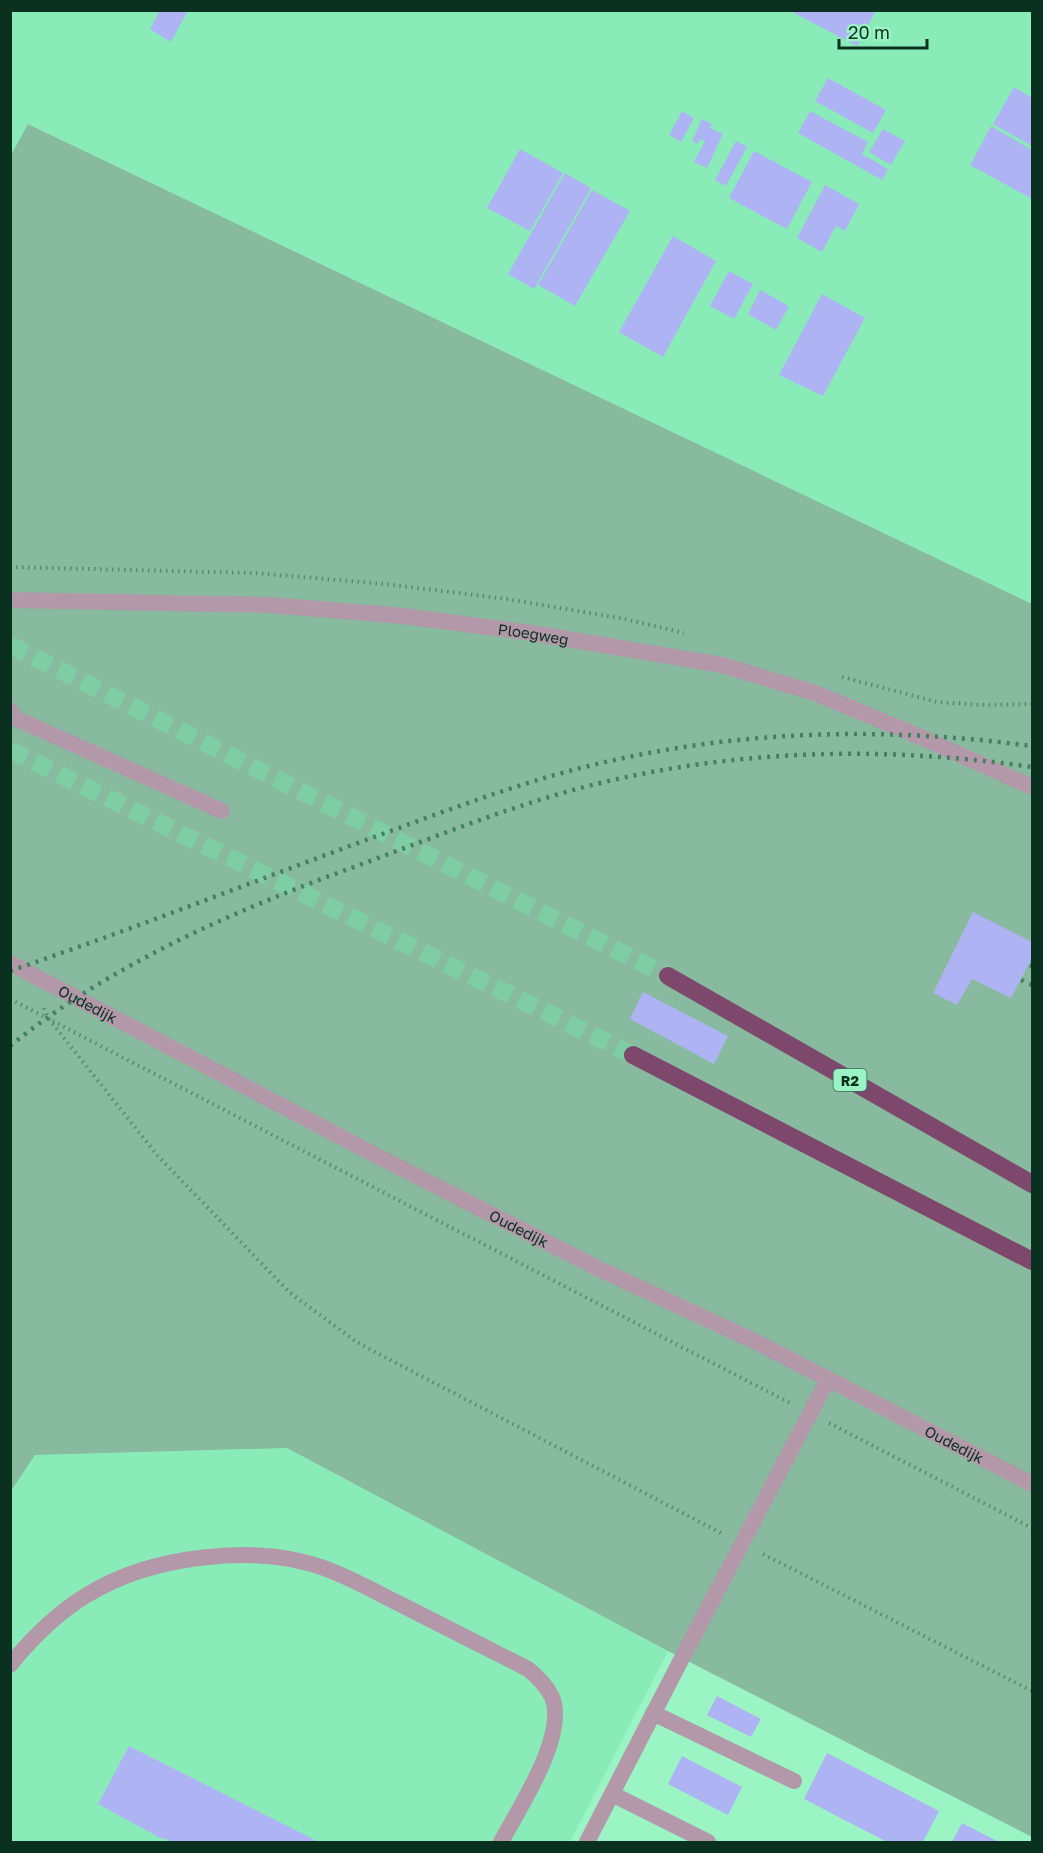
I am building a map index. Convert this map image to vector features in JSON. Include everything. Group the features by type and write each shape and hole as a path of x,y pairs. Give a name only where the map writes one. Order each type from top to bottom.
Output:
{"highway":[{"name":"R2","path":"668,976 1032,1184"},
{"path":"633,1055 1032,1261"}],"street":[{"name":"Ploegweg","path":"10,600 269,605 404,616 525,632 722,665 815,693 1032,787"},
{"path":"10,710 15,718 222,812"},
{"name":"Oudedijk","path":"10,963 584,1262 754,1341 1032,1484"},
{"path":"587,1842 828,1379"},
{"path":"10,1665 25,1646 55,1618 87,1595 117,1579 197,1558 241,1554 277,1556 326,1568 528,1669 542,1681 552,1698 555,1714 553,1738 545,1759 501,1842"},
{"path":"653,1713 794,1781"},
{"path":"612,1794 708,1842"}],"path":[{"path":"31,974 48,1018 157,1155 289,1292 358,1343 741,1543 1032,1691"},
{"path":"10,999 1032,1528"}],"shaded area":[{"path":"11,11 1032,11 1032,604 29,124 11,157"},
{"path":"28,124 1032,604 1032,1837 668,1651 287,1448 35,1455 11,1491 10,157"},
{"path":"287,1448 668,1651 570,1842 11,1842 11,1491 35,1455"}],"building":[{"path":"160,10 188,10 171,42 150,29"},
{"path":"796,10 876,10 857,46 794,13"},
{"path":"828,78 886,110 873,133 815,101"},
{"path":"1014,87 1032,98 1032,146 993,124"},
{"path":"682,111 694,118 681,142 669,135"},
{"path":"810,111 868,142 862,154 888,169 882,180 798,133"},
{"path":"702,119 712,124 710,128 723,134 707,168 694,162 705,141 700,139 698,144 692,141"},
{"path":"991,126 1032,150 1032,199 970,165"},
{"path":"883,129 905,141 891,165 869,152"},
{"path":"736,141 747,147 726,186 715,180"},
{"path":"520,149 563,173 530,231 487,208"},
{"path":"754,151 812,182 787,229 729,198"},
{"path":"565,173 591,188 534,289 508,274"},
{"path":"825,185 859,204 845,231 836,226 822,252 797,238"},
{"path":"592,190 630,211 575,306 538,285"},
{"path":"673,236 716,261 663,357 619,332"},
{"path":"729,271 753,284 734,319 710,306"},
{"path":"760,290 789,306 776,330 748,314"},
{"path":"822,294 865,318 823,396 779,375"},
{"path":"973,912 1032,942 1032,958 1011,998 972,979 957,1005 933,993"},
{"path":"643,992 728,1036 714,1064 630,1019"},
{"path":"717,1696 761,1719 751,1737 707,1715"},
{"path":"129,1746 319,1842 173,1842 162,1839 98,1804"},
{"path":"827,1753 939,1811 923,1842 887,1842 804,1799"},
{"path":"682,1756 742,1787 728,1815 668,1784"},
{"path":"962,1823 999,1842 952,1842"}],"tunnel":[{"path":"10,645 668,976"},
{"path":"10,750 633,1055"}],"railway":[{"path":"10,971 462,805 591,765 675,748 726,741 828,734 930,736 1032,746"},
{"path":"10,1046 91,988 178,940 224,919 316,881 441,834 573,790 630,776 687,766 801,755 917,756 1032,767"},
{"path":"1021,980 1032,985"}]}
